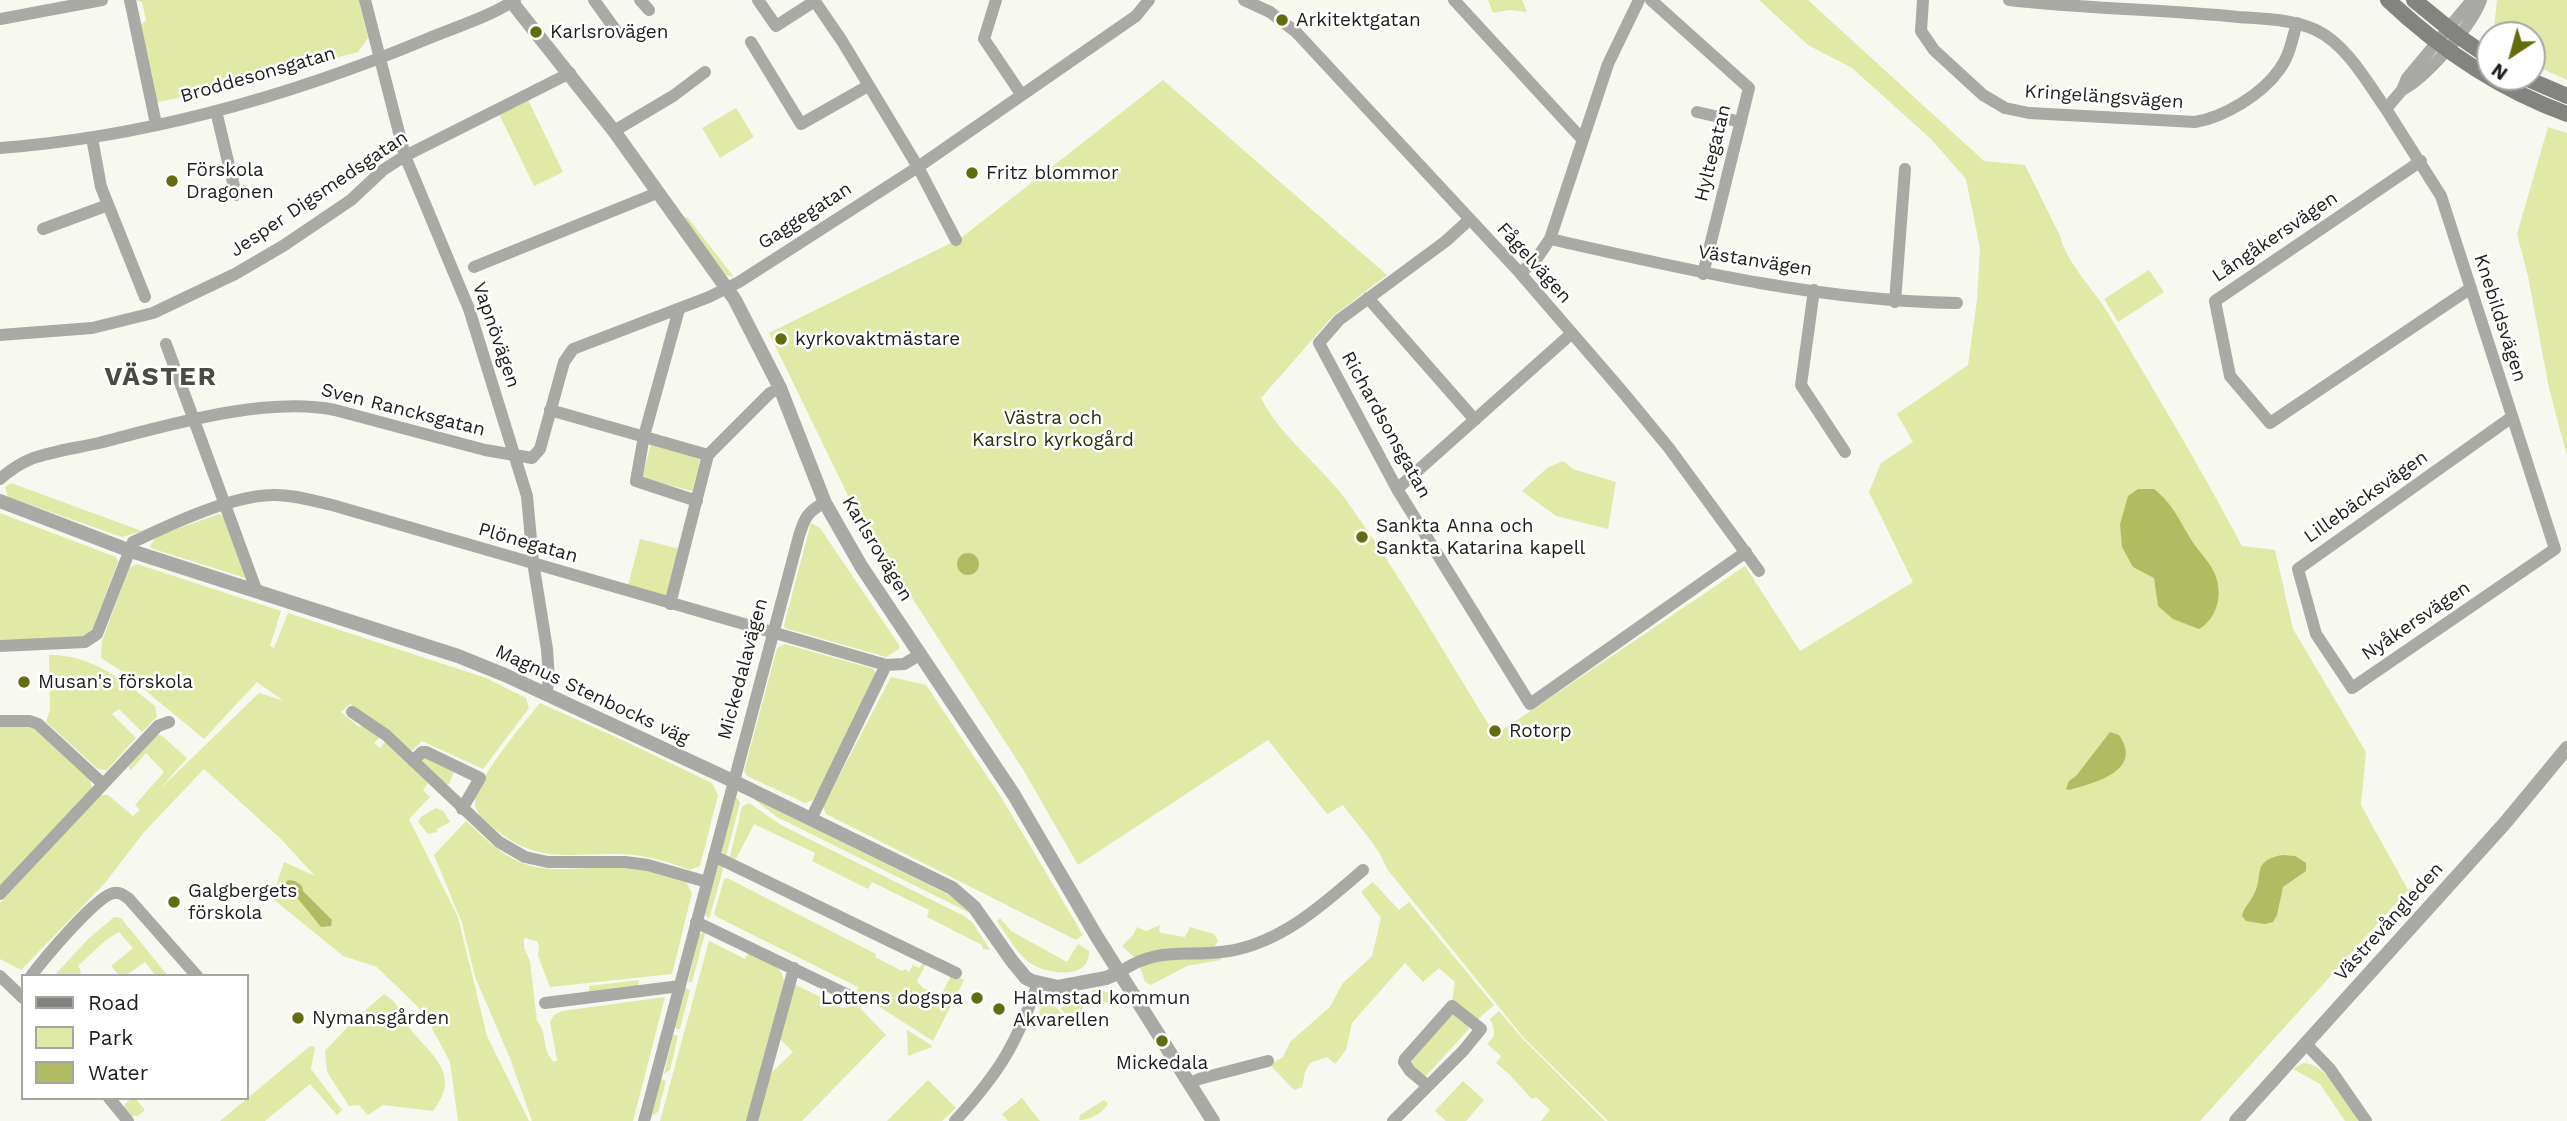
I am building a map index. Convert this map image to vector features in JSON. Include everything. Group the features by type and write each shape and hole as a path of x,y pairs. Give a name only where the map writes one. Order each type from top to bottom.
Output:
{"main road":[{"path":"2388,0 2441,46 2501,85 2567,114"},
{"path":"2414,0 2476,48"},
{"path":"2546,87 2567,96"}],"street":[{"path":"0,19 102,0"},
{"path":"130,0 156,124"},
{"name":"Vapnövägen","path":"365,0 405,156 469,309 527,496 547,649 547,693"},
{"path":"594,0 617,32"},
{"path":"640,0 649,10"},
{"path":"758,0 776,26 814,0 918,167 956,240"},
{"path":"996,0 984,39 1020,94"},
{"name":"Gaggegatan","path":"515,455 526,458 537,455 564,362 573,349 727,289 918,167 1136,16 1149,0"},
{"path":"1454,0 1582,139"},
{"path":"1520,274 1535,261 1550,239 1608,64 1639,0"},
{"name":"Hyltegatan","path":"1651,0 1749,88 1703,274"},
{"name":"Kringelängsvägen","path":"1923,0 1922,31 1934,50 1983,95 2005,108 2029,113 2195,122 2207,120 2229,109 2269,82 2289,52 2297,23"},
{"path":"2009,0 2140,11 2201,6 2297,23"},
{"path":"2386,109 2402,90 2414,84 2473,0"},
{"path":"2453,32 2475,14 2481,0"},
{"name":"Broddesonsgatan","path":"0,148 92,138 216,111 380,58 513,1"},
{"name":"Karlsrovägen","path":"513,1 614,131 727,289 762,349 825,503 861,566 1014,795 1213,1121"},
{"name":"Fågelvägen","path":"1252,2 1296,32 1520,274 1669,448 1759,570"},
{"name":"Knebildsvägen","path":"2297,23 2318,31 2337,45 2358,69 2421,161 2441,196 2555,549"},
{"path":"751,42 801,124 868,86"},
{"path":"614,131 673,96 705,72"},
{"name":"Jesper Digsmedsgatan","path":"0,335 92,328 153,313 235,274 283,246 351,200 383,170 405,156 570,73"},
{"path":"216,111 236,195"},
{"path":"1697,112 1741,122"},
{"path":"92,138 101,187 145,298"},
{"name":"Långåkersvägen","path":"2421,161 2216,301 2218,324 2230,376 2270,423 2471,288"},
{"path":"1895,302 1905,169"},
{"path":"474,267 657,193"},
{"path":"43,229 108,205"},
{"path":"1469,220 1446,241 1368,298 1475,420"},
{"name":"Västanvägen","path":"1550,239 1703,274 1895,302 1957,303"},
{"path":"1814,290 1801,385 1845,452"},
{"name":"Richardsonsgatan","path":"1368,298 1339,320 1319,343 1397,489 1530,704 1746,552"},
{"path":"677,309 636,481 697,501"},
{"path":"1397,489 1571,334"},
{"path":"166,344 257,592"},
{"path":"670,604 708,455 770,393 780,388"},
{"name":"Sven Rancksgatan","path":"0,479 11,470 38,457 193,419 285,406 320,407 515,455"},
{"path":"550,410 708,455"},
{"name":"Lillebäcksvägen","path":"2316,634 2298,569 2512,417"},
{"name":"Plönegatan","path":"128,550 133,542 174,523 226,505 272,495 308,500 886,665"},
{"name":"Magnus Stenbocks väg","path":"0,501 128,550 458,656 547,693 918,871 965,897 1022,973 1038,983"},
{"name":"Mickedalavägen","path":"644,1121 803,522 811,510 825,503"},
{"name":"Nyåkersvägen","path":"2316,634 2352,688 2555,549"},
{"path":"0,646 85,642 97,634 128,550"},
{"path":"811,819 886,665 904,664 921,654"},
{"path":"352,712 383,732 499,842 533,860 568,864 625,862 648,865 707,882"},
{"path":"0,721 30,721 38,724 103,784"},
{"path":"0,894 158,726 169,722"},
{"name":"Västrevångleden","path":"2236,1121 2505,823 2567,748"},
{"path":"413,761 422,752 426,752 480,778 462,809"},
{"path":"715,856 956,973"},
{"path":"955,1121 1002,1065 1022,1027 1038,983 1052,987 1071,985 1106,978 1145,958 1185,952 1228,951 1258,942 1276,935 1306,917 1363,870"},
{"path":"33,974 99,901 114,893 121,893 129,899 195,974"},
{"path":"696,922 852,997"},
{"path":"752,1121 794,968"},
{"path":"0,976 21,991"},
{"path":"545,1003 680,986"},
{"path":"1394,1121 1428,1086 1481,1029 1452,1006 1408,1054 1404,1062 1428,1086"},
{"path":"2305,1043 2330,1069 2366,1121"},
{"path":"1189,1084 1268,1061"},
{"path":"111,1100 128,1121"}],"green space":[{"path":"136,0 359,0 368,38 358,52 216,90 159,102 152,99 148,77 153,76 145,62 136,23 142,24 146,20 142,2"},
{"path":"1488,0 1522,0 1527,12 1509,10 1493,13"},
{"name":"Västra och Karslro kyrkogård","path":"1759,0 1808,0 1984,161 2025,165 2068,256 2108,313 2242,546 2275,550 2293,629 2366,752 2361,805 2408,890 2200,1121 1608,1121 1524,1038 1387,869 1373,844 1343,805 1327,814 1268,740 1078,865 1024,771 854,508 769,333 961,238 1163,80 1387,275 1332,317 1261,398 1279,426 1336,487 1366,528 1495,735 1745,566 1800,651 1913,582 1869,492 1881,463 1913,442 1897,414 1968,365 1977,300 1980,248 1966,179 1931,139 1852,68 1808,45"},
{"path":"2497,0 2567,0 2567,80 2546,70 2546,21 2495,21"},
{"path":"528,100 563,172 534,186 499,114"},
{"path":"736,108 754,137 720,158 702,128"},
{"path":"2548,127 2567,133 2567,456 2549,388 2528,276 2517,234"},
{"path":"679,214 688,218 734,277 726,275"},
{"path":"2149,270 2164,292 2118,322 2104,299"},
{"path":"651,444 701,457 692,491 642,478"},
{"path":"1563,461 1573,469 1616,482 1608,529 1556,516 1522,491 1547,468"},
{"path":"11,483 142,531 122,537 8,497 5,487"},
{"path":"0,513 116,557 118,562 92,630 84,638 0,640"},
{"path":"219,514 223,516 249,579 150,546 157,536"},
{"path":"811,523 820,528 899,645 899,649 886,657 785,628"},
{"path":"640,539 680,549 667,596 628,586"},
{"path":"137,564 281,611 270,646 274,648 288,613 486,678 526,698 529,708 483,769 422,741 410,750 350,704 341,712 359,727 365,722 381,736 374,743 380,748 386,741 428,783 423,790 430,797 409,819 458,917 487,1036 529,1121 458,1121 450,1062 424,1013 377,967 343,956 272,898 284,862 315,876 281,839 204,769 144,832 105,883 21,970 0,959 0,903 100,795 108,795 133,816 140,810 135,805 164,772 146,753 131,770 128,767 157,735 161,735 187,758 160,789 259,693 284,701 257,682 204,739 123,672 101,658 102,641 129,568"},
{"path":"785,644 874,669 877,676 813,800 805,803 747,776 744,771 777,648"},
{"path":"49,655 93,664 119,679 155,706 157,717 142,732 119,709 112,714 136,738 107,770 98,769 46,722 50,710"},
{"path":"891,677 926,685 1001,797 1083,935 1076,940 826,814 823,807"},
{"path":"540,703 712,783 718,795 700,866 690,870 634,855 558,855 541,852 507,838 483,818 475,805 478,791 502,751"},
{"path":"0,726 34,726 90,779 92,789 0,886"},
{"path":"425,756 454,772 449,784 446,785 421,763"},
{"path":"736,796 740,803 726,856 721,851"},
{"path":"751,797 953,897 972,914 777,817"},
{"path":"749,803 781,825 964,916 973,923 990,950 983,949 982,945 927,917 929,910 872,882 868,889 812,861 815,853 754,824 736,859 730,857 742,807"},
{"path":"436,808 443,811 450,822 437,829 437,832 428,834 418,822 421,817"},
{"path":"466,821 506,855 534,867 624,867 686,882 692,893 672,974 550,987 538,956 537,941 524,938 524,948 530,961 537,1021 543,1031 547,1051 554,1062 557,1060 550,1022 554,1015 562,1011 665,997 633,1121 532,1121 510,1058 475,977 462,923 434,855"},
{"path":"718,862 724,866 709,919 705,914"},
{"path":"727,878 876,954 875,957 902,971 905,969 909,972 913,965 919,968 923,963 926,964 917,981 924,989 942,993 952,974 964,980 933,1041 856,992 858,987 717,917 714,914 724,879"},
{"path":"1373,882 1399,910 1409,902 1494,1005 1476,1021 1452,1001 1455,982 1439,968 1423,982 1405,963 1352,1023 1346,1050 1335,1064 1327,1057 1310,1063 1302,1087 1294,1090 1270,1065 1283,1057 1290,1042 1330,1007 1343,983 1372,956 1381,918 1361,892"},
{"path":"114,917 121,918 166,974 154,974 145,962 128,974 118,974 111,966 133,948 119,932 107,939 78,966 80,974 56,974 88,939"},
{"path":"1000,918 1011,931 1067,962 1078,944 1089,951 1087,961 1074,971 1064,972 1034,966 1015,947 997,921"},
{"path":"1160,925 1161,933 1185,937 1190,927 1214,934 1218,941 1214,947 1166,949 1135,958 1122,946 1137,927 1146,931"},
{"path":"706,930 692,982 688,982 699,935"},
{"path":"709,941 745,959 750,951 767,960 780,971 784,982 746,1121 660,1121"},
{"path":"1220,957 1221,960 1187,966 1151,985 1145,982 1140,967 1154,961"},
{"path":"639,980 638,986 589,992 589,986"},
{"path":"794,984 843,1008 857,1005 886,1035 802,1121 755,1121 766,1078 793,1052 780,1039"},
{"path":"685,988 690,990 680,1029 677,1029 674,1026"},
{"path":"1092,990 1124,1000 1113,1006 1092,995"},
{"path":"384,994 396,1005 444,1074 442,1097 433,1111 383,1105 368,1115 359,1105 349,1106 327,1072 325,1051"},
{"path":"1075,998 1083,1007 1080,1013 1065,1013 1061,1009 1069,999"},
{"path":"1049,1001 1069,1020 1060,1018 1058,1023 1038,1017 1042,1004"},
{"path":"1499,1011 1523,1039 1605,1121 1541,1121 1550,1110 1536,1097 1532,1099 1496,1063 1501,1056 1487,1044 1494,1032 1490,1019"},
{"path":"1451,1012 1468,1024 1469,1029 1425,1077 1412,1070 1409,1057"},
{"path":"907,1030 931,1045 932,1047 908,1056"},
{"path":"673,1034 678,1036 670,1070 664,1074"},
{"path":"310,1046 315,1047 311,1069 342,1110 337,1115 310,1084 265,1121 220,1121"},
{"path":"2303,1063 2320,1069 2328,1076 2358,1121 2345,1121 2320,1084 2293,1069"},
{"path":"661,1079 666,1081 658,1112 653,1115 652,1114"},
{"path":"928,1080 956,1108 942,1121 887,1121"},
{"path":"1463,1081 1484,1100 1466,1121 1446,1121 1435,1111"},
{"path":"1022,1098 1040,1121 1008,1121 1002,1114"},
{"path":"130,1100 137,1100 145,1110 138,1116 132,1116 124,1108"},
{"path":"1104,1100 1108,1103 1100,1113 1079,1120 1080,1115"}],"water":[{"path":"2138,489 2154,489 2166,501 2214,572 2219,592 2218,600 2214,613 2199,629 2173,619 2158,606 2154,578 2133,567 2122,547 2120,524 2128,496"},
{"path":"964,553 972,553 979,560 979,568 972,575 964,575 957,568 957,560"},
{"path":"2110,732 2119,735 2125,747 2125,758 2121,766 2091,784 2066,789 2069,781 2076,776"},
{"path":"2282,855 2295,856 2306,863 2306,871 2283,887 2273,922 2265,924 2246,921 2242,916 2256,889 2262,865"},
{"path":"288,880 302,886 303,891 332,920 331,926 321,927 295,895 289,897 282,891"}],"place":[{"name":"Arkitektgatan","path":"1282,20"},
{"name":"Karlsrovägen","path":"536,32"},
{"name":"Fritz blommor","path":"972,173"},
{"name":"Förskola Dragonen","path":"172,181"},
{"name":"kyrkovaktmästare","path":"781,339"},
{"name":"Sankta Anna och Sankta Katarina kapell","path":"1362,537"},
{"name":"Musan's förskola","path":"24,682"},
{"name":"Rotorp","path":"1495,731"},
{"name":"Galgbergets förskola","path":"174,902"},
{"name":"Lottens dogspa","path":"977,998"},
{"name":"Halmstad kommun Akvarellen","path":"999,1009"},
{"name":"Nymansgården","path":"298,1018"},
{"name":"Mickedala","path":"1162,1041"}],"district":[{"name":"VÄSTER","path":"161,377"}]}
